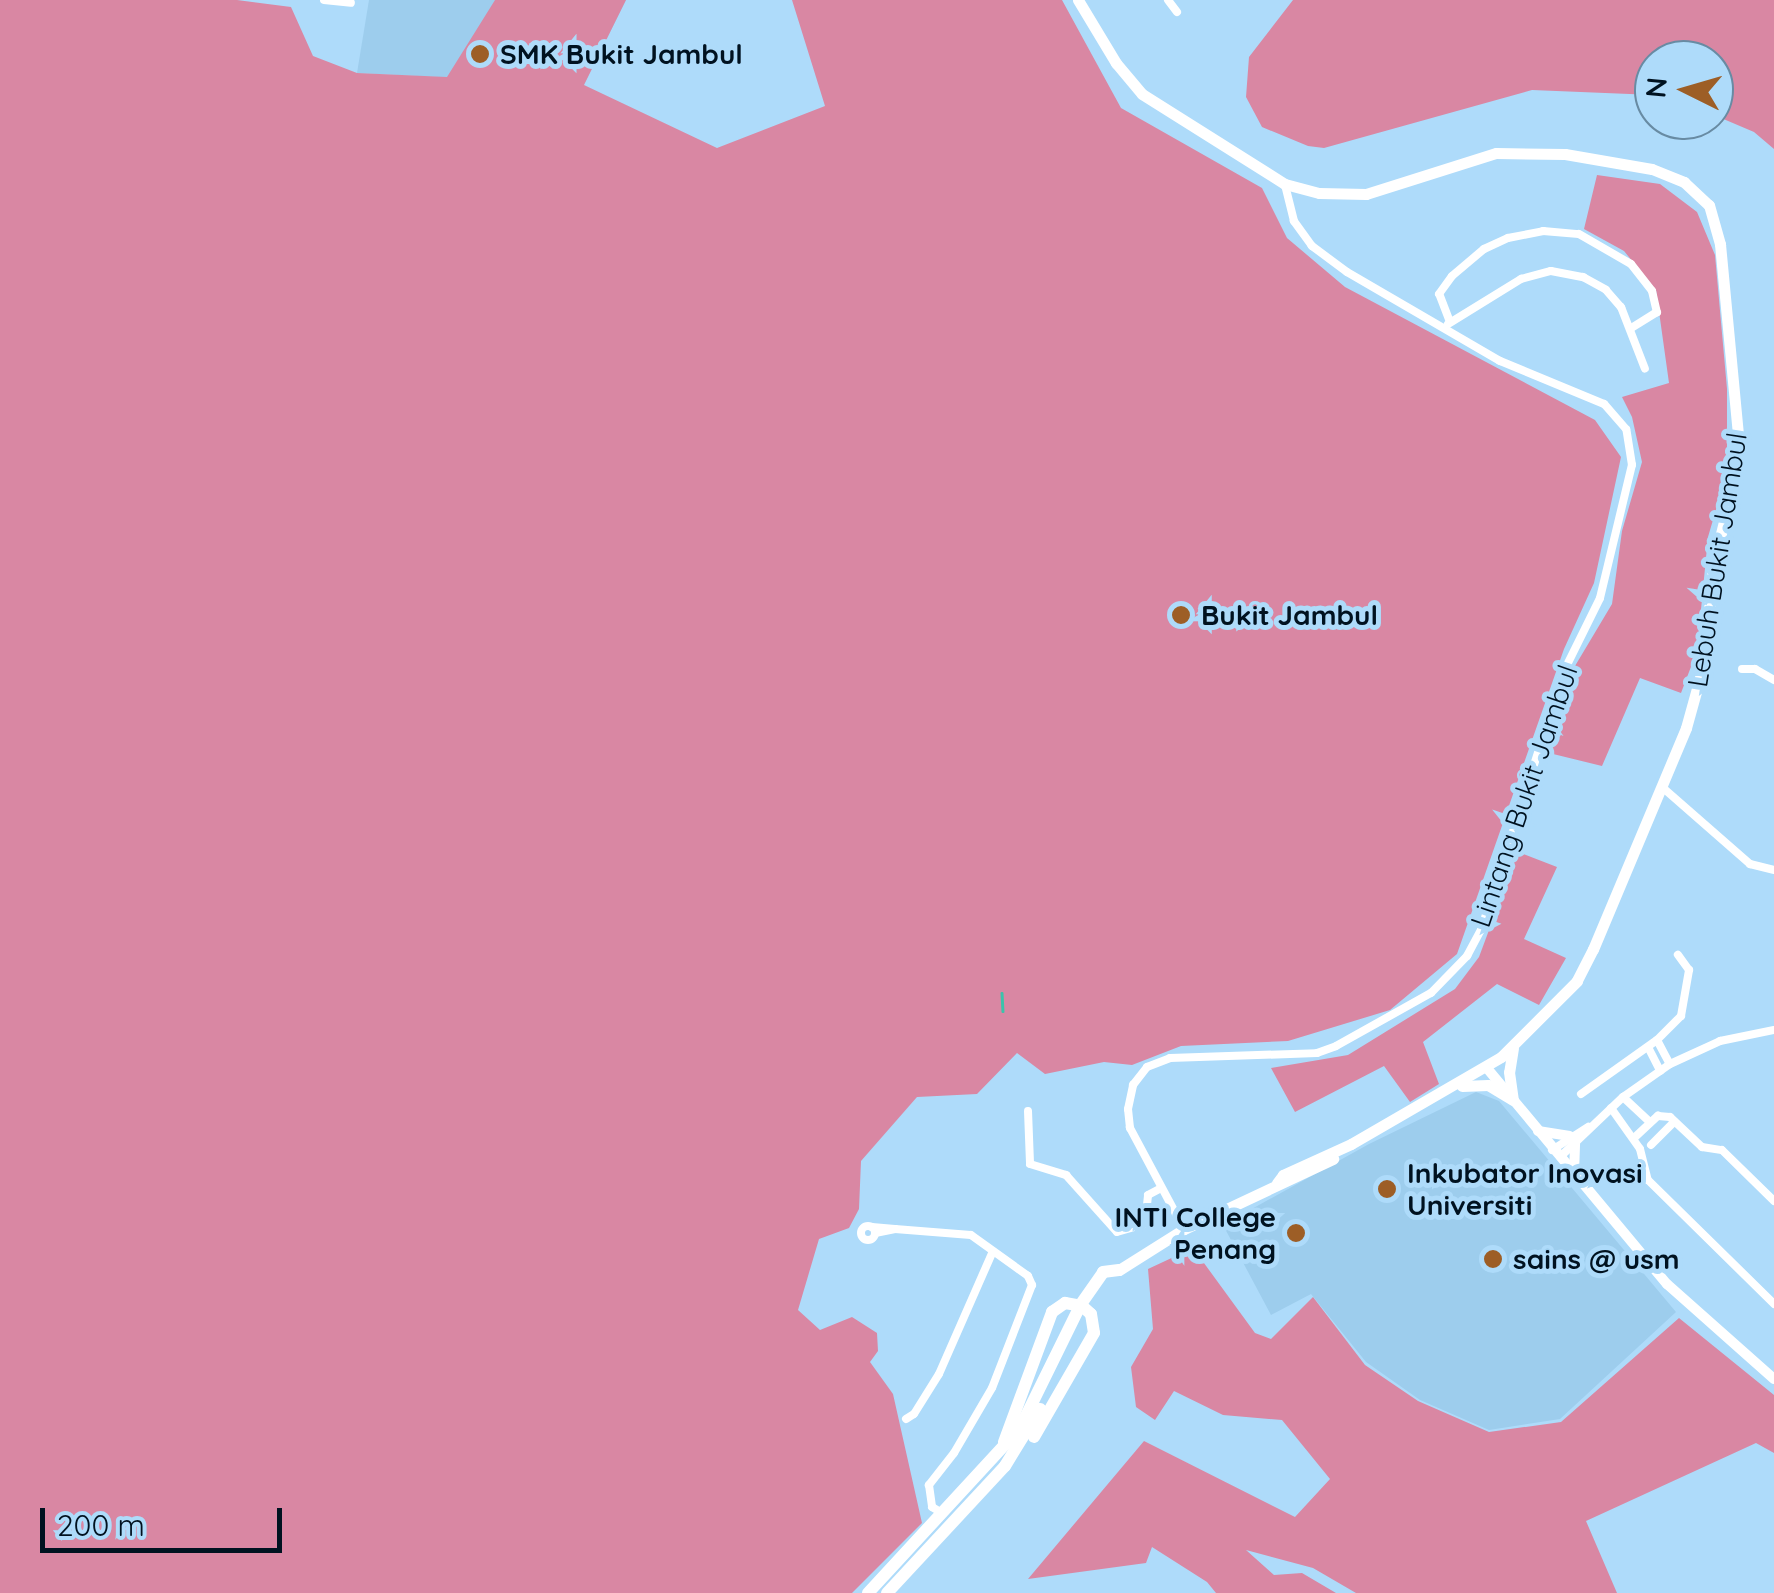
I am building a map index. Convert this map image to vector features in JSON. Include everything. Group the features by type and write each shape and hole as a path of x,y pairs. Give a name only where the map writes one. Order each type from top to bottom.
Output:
{"main road":[{"name":"Lebuh Bukit Jambul","path":"887,1593 1004,1466 1034,1424 1084,1311 1119,1270 1184,1229 1332,1160 1351,1144 1454,1088 1513,1048 1576,981 1662,787 1700,683 1716,543 1737,462 1733,361 1720,244 1709,205 1684,182 1652,169 1537,151 1496,153 1366,194 1319,194 1285,184 1142,94 1116,63 1078,0"},
{"path":"1513,1048 1509,1072 1513,1100"},
{"path":"1454,1088 1481,1083 1513,1100"},
{"name":"Lebuh Bukit Jambul","path":"868,1593 1004,1445 1033,1406 1092,1285 1103,1272 1119,1270"},
{"path":"1004,1445 1052,1312 1065,1303 1088,1309 1094,1334 1075,1370 1042,1427 1004,1466"}],"street":[{"path":"324,0 352,4"},
{"path":"1168,0 1177,12"},
{"name":"Lintang Bukit Jambul","path":"1184,1229 1129,1120 1133,1085 1147,1067 1194,1056 1327,1049 1431,993 1467,956 1481,930 1564,671 1600,598 1632,465 1626,429 1618,415 1586,393 1500,360 1447,325 1347,272 1312,246 1294,221 1285,184"},
{"path":"1631,328 1657,312 1652,291 1631,264 1579,234 1543,231 1508,238 1468,260 1439,294 1447,325 1521,279 1551,271 1583,277 1606,290 1631,328 1646,369"},
{"path":"1742,669 1754,668 1774,680"},
{"path":"1662,787 1750,864 1774,870"},
{"path":"1581,1094 1657,1040 1686,1009 1690,970 1678,955"},
{"path":"1556,1154 1623,1097 1670,1064 1720,1042 1774,1030"},
{"path":"1657,1040 1670,1064"},
{"path":"1648,1047 1660,1071"},
{"path":"1486,1067 1667,1284 1774,1379"},
{"path":"1623,1097 1650,1122"},
{"path":"1611,1108 1634,1138 1648,1180 1774,1304"},
{"path":"1028,1111 1030,1164 1066,1175 1117,1232 1146,1224 1148,1195 1160,1188"},
{"path":"1634,1138 1658,1116 1674,1122 1702,1147 1722,1150 1774,1201"},
{"path":"1651,1145 1674,1122"},
{"path":"1537,1131 1572,1139"},
{"path":"1572,1139 1574,1176"},
{"path":"874,1230 964,1233 1028,1276 1030,1297 992,1388 954,1454 929,1485 932,1507 942,1513"},
{"path":"906,1419 914,1414 939,1374 993,1251"}],"shaded area":[{"path":"0,0 237,0 291,7 313,56 357,73 447,77 495,0 626,0 584,85 717,148 825,106 792,0 1062,0 1121,108 1262,188 1287,238 1345,287 1595,420 1621,457 1594,583 1564,649 1457,954 1390,1010 1288,1041 1181,1046 1132,1065 1104,1062 1045,1074 1017,1053 977,1094 917,1097 861,1161 859,1209 849,1228 819,1239 798,1310 820,1330 852,1317 877,1333 878,1351 870,1362 893,1394 922,1523 852,1593 0,1593"},
{"name":"SMK Bukit Jambul","path":"369,0 626,0 584,84 357,73"},
{"path":"1293,0 1774,0 1774,149 1754,132 1734,124 1734,40 1634,40 1634,94 1532,90 1324,148 1308,146 1262,127 1246,97 1249,57"},
{"path":"1597,175 1660,184 1697,212 1715,255 1727,389 1727,472 1708,537 1697,651 1681,693 1640,678 1602,766 1549,753 1575,666 1612,604 1622,531 1642,462 1632,417 1622,397 1669,383 1656,290 1624,251 1584,229"},
{"path":"1518,852 1557,867 1524,939 1566,958 1539,1005 1497,984 1423,1042 1439,1084 1410,1102 1384,1066 1295,1112 1271,1068 1348,1055 1455,989 1479,957"},
{"name":"sains @ usm","path":"1476,1092 1499,1101 1676,1312 1560,1419 1489,1430 1420,1400 1366,1362 1311,1294 1271,1315 1223,1225 1369,1144"},
{"path":"1193,1248 1255,1333 1271,1339 1313,1297 1365,1365 1418,1401 1489,1432 1561,1422 1679,1318 1774,1395 1774,1453 1756,1443 1586,1521 1617,1593 1356,1593 1313,1568 1246,1550 1274,1575 1302,1573 1336,1593 1216,1593 1207,1582 1152,1547 1146,1563 1028,1579 1144,1441 1295,1517 1330,1479 1282,1420 1223,1415 1174,1391 1155,1420 1136,1407 1131,1367 1153,1329 1148,1269"}],"waterway":[{"path":"1002,993 1003,1011"}],"place":[{"name":"SMK Bukit Jambul","path":"480,54"},
{"name":"Bukit Jambul","path":"1181,615"},
{"name":"Inkubator Inovasi Universiti","path":"1387,1189"},
{"name":"INTI College Penang","path":"1296,1233"},
{"name":"sains @ usm","path":"1493,1259"}]}
